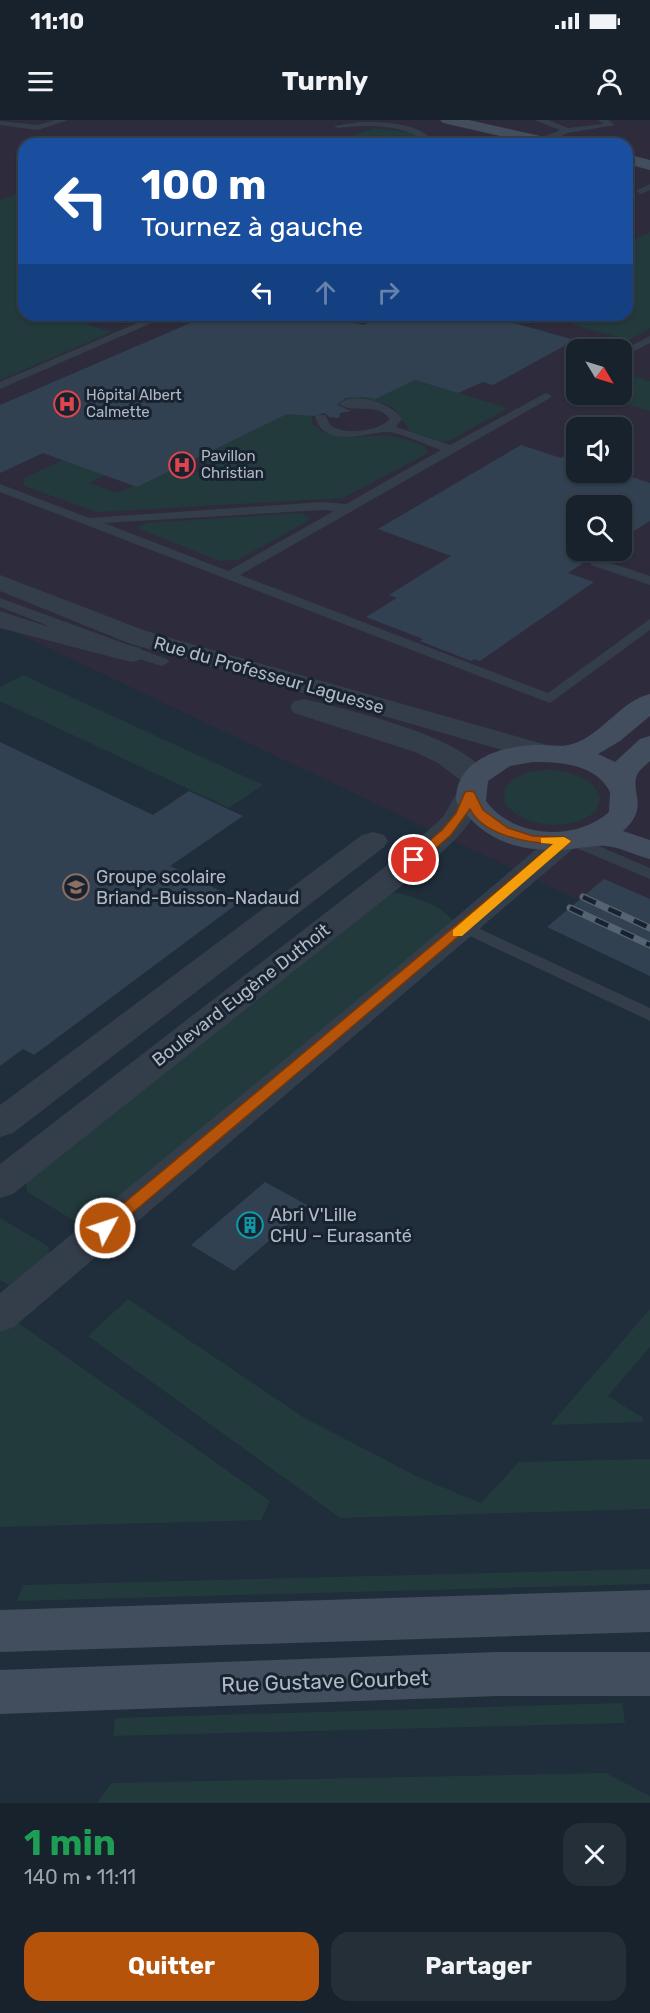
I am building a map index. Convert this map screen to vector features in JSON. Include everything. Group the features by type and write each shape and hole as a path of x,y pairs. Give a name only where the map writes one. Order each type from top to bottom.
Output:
{"street":[{"path":"448,120 555,138"},
{"path":"633,161 650,165"},
{"name":"Rue du Professeur Laguesse","path":"0,582 64,610 174,648 554,754"},
{"name":"Rue du Professeur Laguesse","path":"0,619 35,631 162,662 439,751 461,762 472,773 472,787"},
{"path":"650,702 598,743 585,750 554,754 523,754 496,761 483,769 472,787 477,812 504,831 533,839 612,837 650,850"},
{"path":"0,1316 465,927 575,839 605,830 623,815 627,803 623,787 623,771 650,745"},
{"path":"554,754 602,768 650,812"},
{"name":"Boulevard Eugène Duthoit","path":"0,1184 414,860 450,828 461,814 472,787"},
{"path":"0,1124 373,841"},
{"path":"0,1631 650,1611"},
{"name":"Rue Gustave Courbet","path":"0,1692 498,1674 650,1674"}],"lane":[{"path":"11,126 32,120"},
{"path":"0,123 38,128 64,120"},
{"path":"538,120 558,125 555,138 611,125 602,120"},
{"path":"338,126 354,123 412,130 422,133 427,138"},
{"path":"0,386 151,321"},
{"path":"632,350 650,339"},
{"path":"230,575 546,396"},
{"path":"321,417 324,425 342,433 367,434 388,428 396,419 388,410 369,404 345,404"},
{"path":"388,428 452,450"},
{"path":"0,488 550,699 650,624"},
{"path":"85,520 322,506 346,508"},
{"path":"596,562 650,581"},
{"path":"0,592 64,610"},
{"path":"0,602 115,647 162,662"},
{"path":"575,839 650,874"},
{"path":"465,927 650,1015"}],"shaded area":[{"path":"0,120 650,120 650,934 0,625"}],"green space":[{"path":"374,128 407,132 420,137 334,138 351,136"},
{"path":"18,193 18,321 85,321 86,324 112,332 0,380 0,200"},
{"path":"650,232 650,328 631,339 625,339 571,324 573,322 569,321 633,321 633,240"},
{"path":"505,321 527,321 519,325"},
{"path":"632,376 650,381 650,411 628,405 632,405"},
{"path":"415,380 508,408 451,440 440,442 411,432 393,407 377,401 327,403 316,387"},
{"path":"203,395 100,473 105,475 89,483 117,493 168,472 186,478 212,465 194,459 277,408 312,416 312,424 330,434 349,437 389,436 425,446 428,453 343,498 97,512 24,486 24,478"},
{"path":"301,513 311,519 238,560 219,561 137,528 147,523"},
{"path":"23,675 263,785 229,808 0,701 0,687"},
{"path":"554,770 588,781 600,798 596,811 574,822 549,825 525,819 505,804 504,791 513,780 525,773"},
{"path":"391,892 435,907 443,911 455,923 100,1217 74,1221 27,1192 26,1179"},
{"path":"0,1218 48,1246 50,1257 12,1287 0,1280"},
{"path":"128,1299 303,1417 418,1477 481,1503 519,1462 650,1459 650,1509 340,1518 88,1336"},
{"path":"650,1309 650,1347 608,1396 642,1417 643,1422 550,1425"},
{"path":"13,1319 270,1501 261,1520 0,1527 0,1332"},
{"path":"650,1569 650,1584 17,1601 23,1585"},
{"path":"622,1703 625,1723 113,1736 115,1718"},
{"path":"606,1773 650,1796 650,1803 97,1803 111,1783"}],"building":[{"path":"195,321 349,321 363,325 372,321 506,321 571,339 566,339 566,345 493,385 483,382 458,393 415,380 375,399 345,398 337,405 351,411 340,413 339,418 329,417 325,413 313,416 287,414 137,487 43,453 0,473 0,405"},
{"path":"521,445 561,458 566,456 566,483 632,483 632,477 650,483 650,521 632,532 632,495 566,495 566,561 587,561 568,573 594,582 480,661 474,659 471,661 366,617 397,598 389,595 451,556 378,529"},
{"name":"Groupe scolaire Briand-Buisson-Nadaud","path":"0,742 153,815 189,791 243,816 170,866 241,901 34,1055 23,1049 0,1066"},
{"path":"604,879 650,899 650,976 547,927"},
{"name":"Abri V'Lille CHU – Eurasanté","path":"265,1182 309,1206 234,1271 191,1245"}],"railway":[{"path":"583,897 650,928"},
{"path":"570,908 650,945"}],"slow traffic":[{"path":"457,933 564,841 546,840"}],"place":[{"name":"Hôpital Albert Calmette","path":"67,404"},
{"name":"Pavillon Christian","path":"182,465"},
{"name":"Groupe scolaire Briand-Buisson-Nadaud","path":"76,887"},
{"name":"Abri V'Lille CHU – Eurasanté","path":"250,1225"}],"route":[{"path":"105,1228 407,976 564,841 533,839 504,831 488,823 477,812 469,795 461,814 446,833 414,860"}]}
